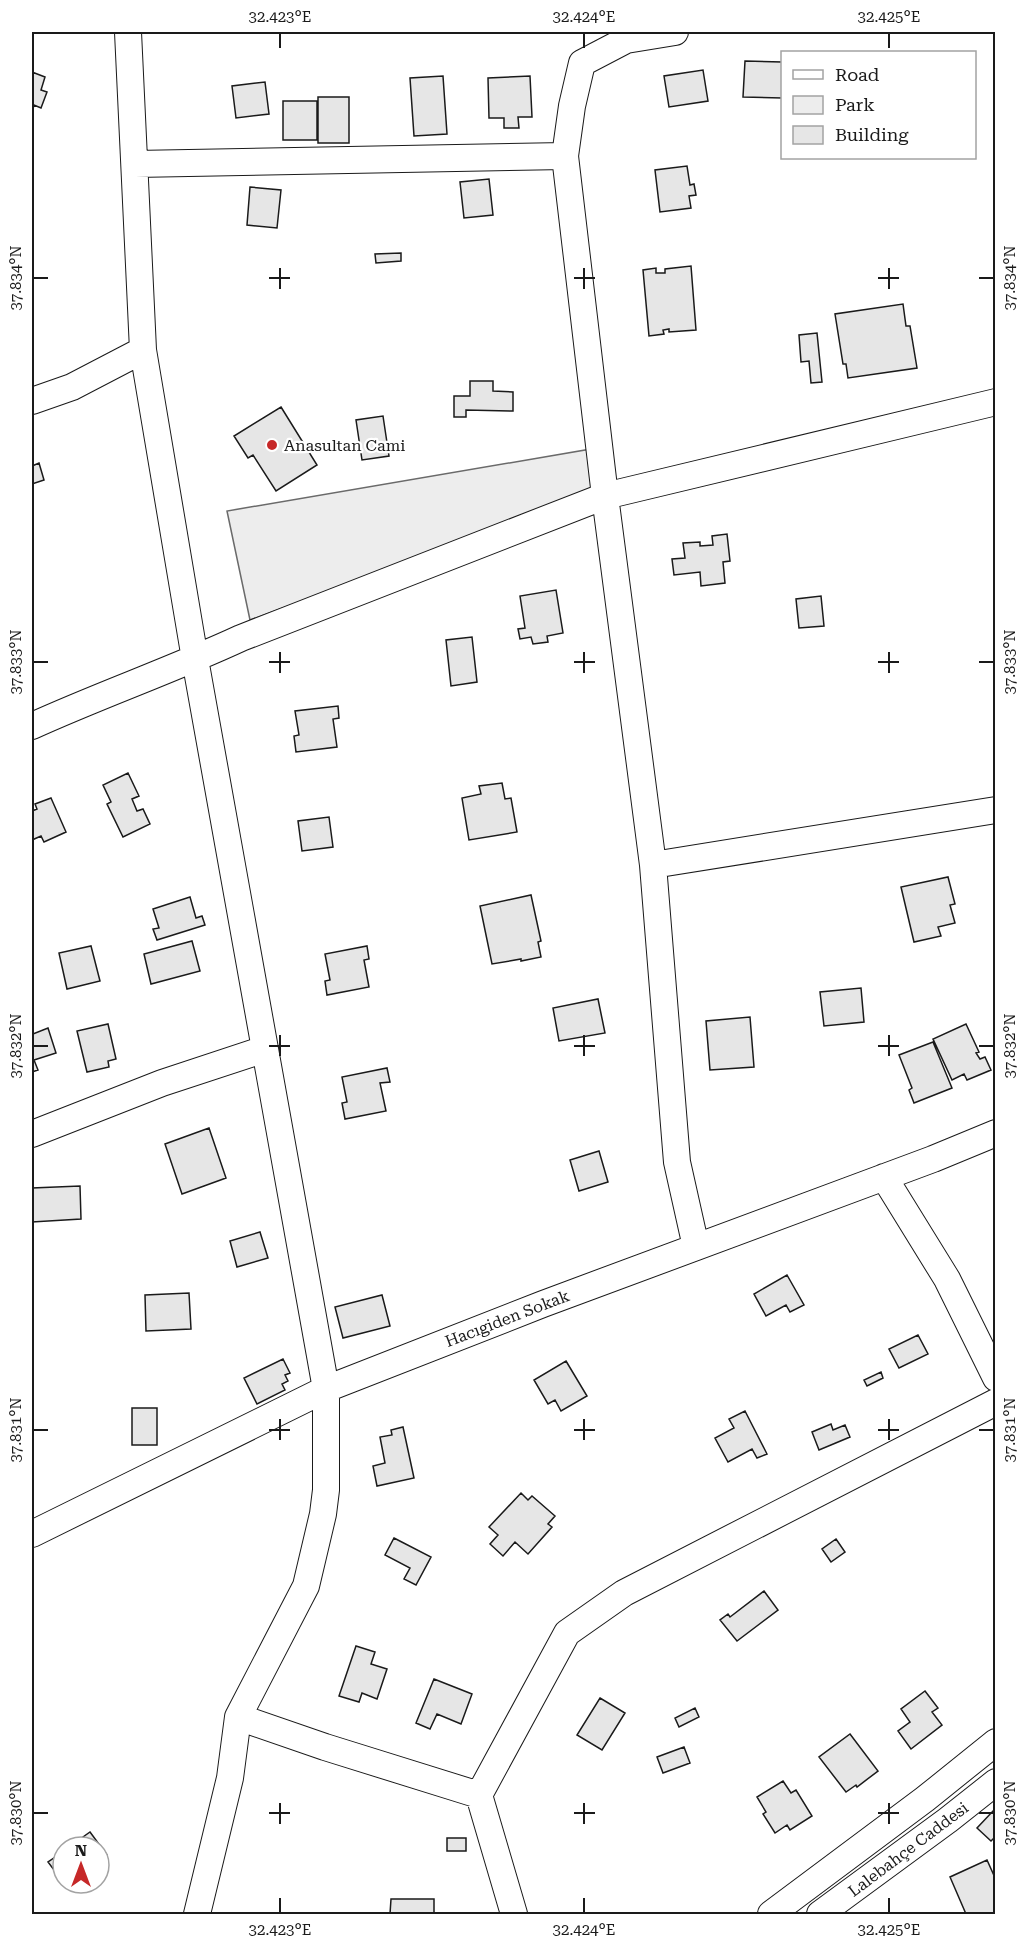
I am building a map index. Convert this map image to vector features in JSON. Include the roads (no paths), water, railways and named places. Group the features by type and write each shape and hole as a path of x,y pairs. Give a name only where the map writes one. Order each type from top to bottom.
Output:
{"street":[{"path":"128,32 143,351 195,659 326,1389 326,1490 323,1514 306,1586 238,1717 230,1778 197,1914"},
{"path":"675,32 626,40 582,63 572,106 565,156 605,496 653,865 677,1162 696,1247"},
{"path":"135,164 565,156"},
{"path":"32,401 72,387 143,351"},
{"path":"32,726 68,709 195,659 240,638 605,496 996,402"},
{"path":"653,865 996,810"},
{"path":"32,1134 162,1083 265,1049"},
{"name":"Hacıgiden Sokak","path":"32,1534 326,1389 543,1304 996,1133"},
{"path":"884,1177 947,1279 996,1378"},
{"path":"514,1914 479,1795 567,1633 624,1593 996,1402"},
{"path":"238,1717 479,1795"},
{"name":"Lalebahçe Caddesi","path":"771,1914 925,1799 996,1742"},
{"name":"Lalebahçe Caddesi","path":"820,1914 996,1782"}],"place":[{"name":"Anasultan Cami","path":"272,445"}]}
